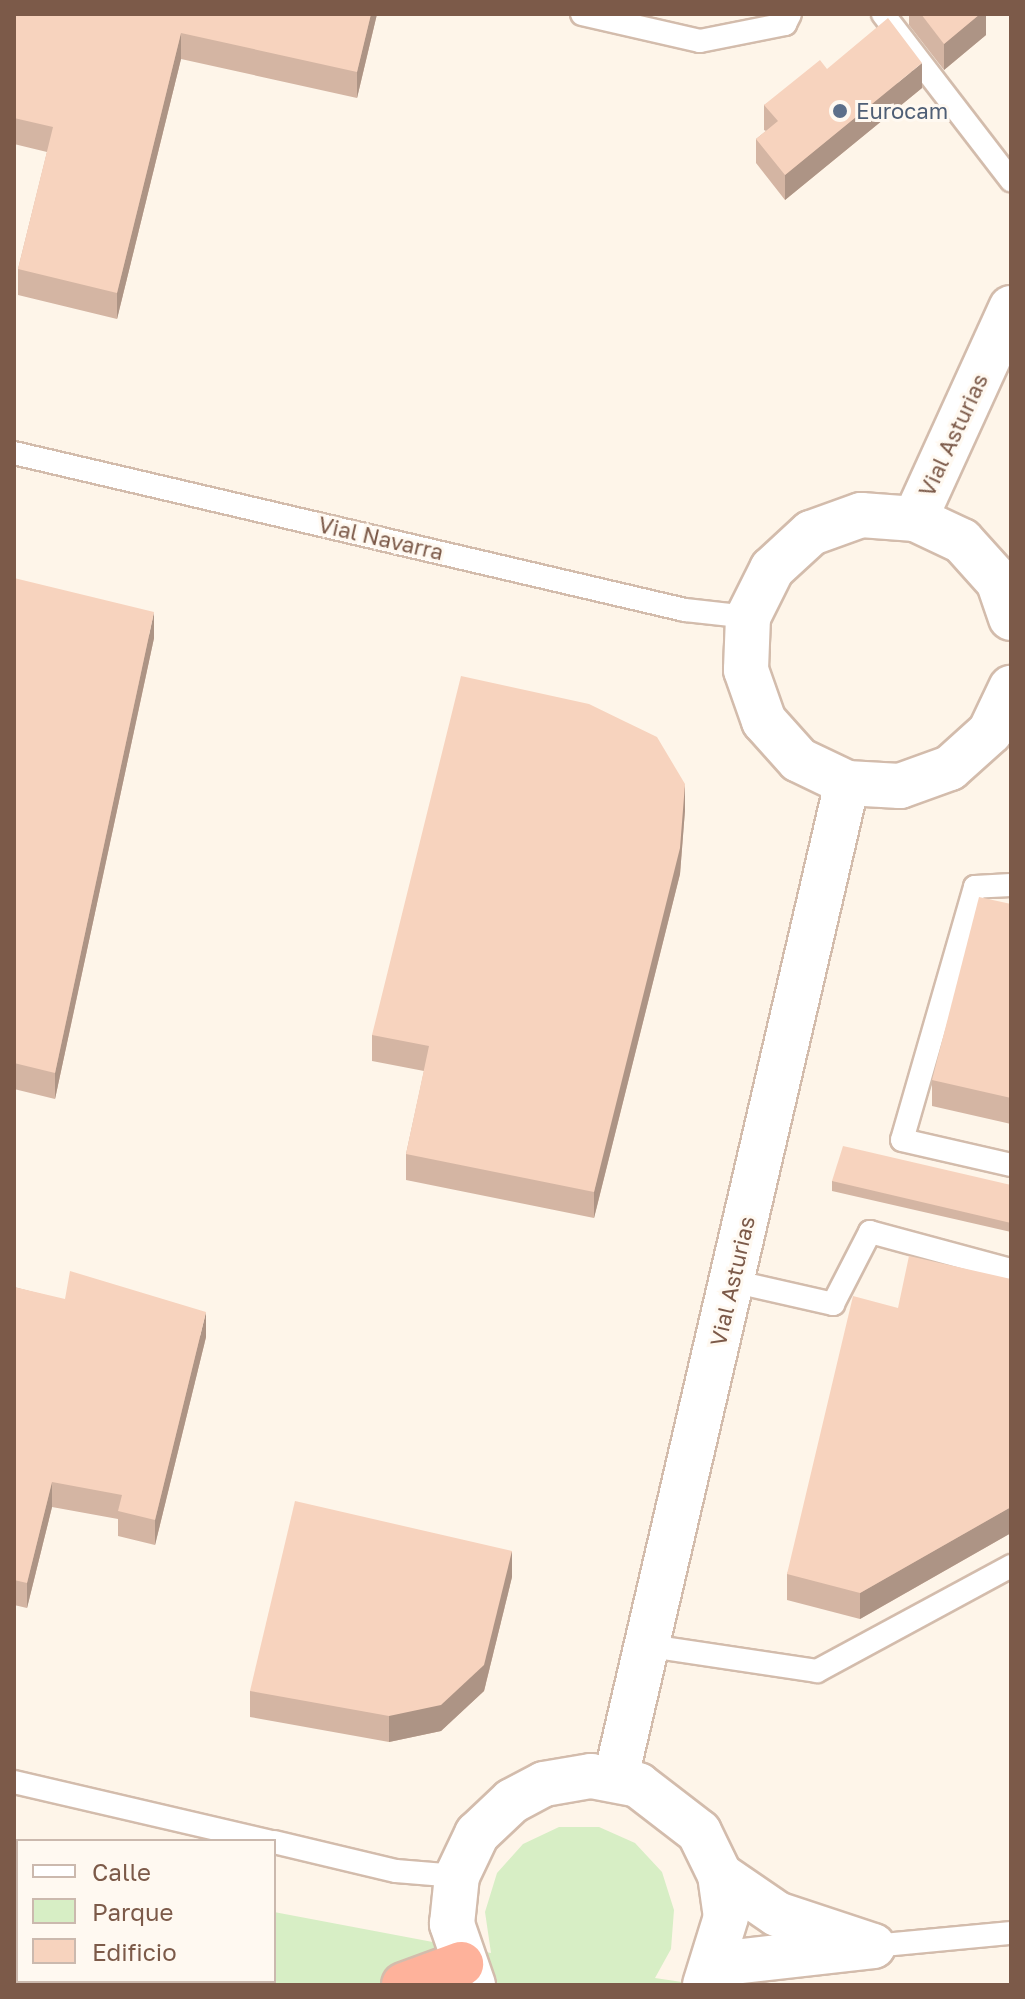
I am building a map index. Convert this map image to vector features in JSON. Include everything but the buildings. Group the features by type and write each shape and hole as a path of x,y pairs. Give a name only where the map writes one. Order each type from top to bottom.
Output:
{"highway":[{"path":"404,1985 467,1974"},
{"path":"108,1983 134,1985"}],"street":[{"name":"Vial Asturias","path":"915,519 1011,308"},
{"path":"1011,618 998,581 962,541 915,519 861,515 811,533 772,569 748,617 746,670 764,721 799,760 847,783 900,786 950,768 990,732 1011,688"},
{"name":"Vial Asturias","path":"616,1777 650,1646 847,783"},
{"path":"467,1974 452,1924 457,1876 477,1834 512,1801 544,1784 616,1777 664,1799 687,1821 720,1875 726,1917 711,1975 873,1946"},
{"path":"720,1875 777,1914 873,1946"}],"lane":[{"path":"582,14 700,41 785,24 790,14"},
{"path":"883,14 1011,180"},
{"name":"Vial Navarra","path":"14,453 685,610 748,617"},
{"path":"1011,885 975,887 902,1140 1011,1165"},
{"path":"732,1281 833,1304 870,1232 1011,1270"},
{"path":"650,1646 817,1671 1011,1566"},
{"path":"14,1782 258,1839"},
{"path":"276,1843 396,1871 457,1876"},
{"path":"873,1946 1011,1933"}],"green space":[{"path":"559,1827 599,1827 635,1843 662,1872 674,1910 671,1949 655,1978 702,1985 14,1985 14,1851 16,1983 276,1983 276,1912 491,1953 485,1912 497,1873 523,1844"}],"place":[{"name":"Eurocam","path":"840,111"}]}
